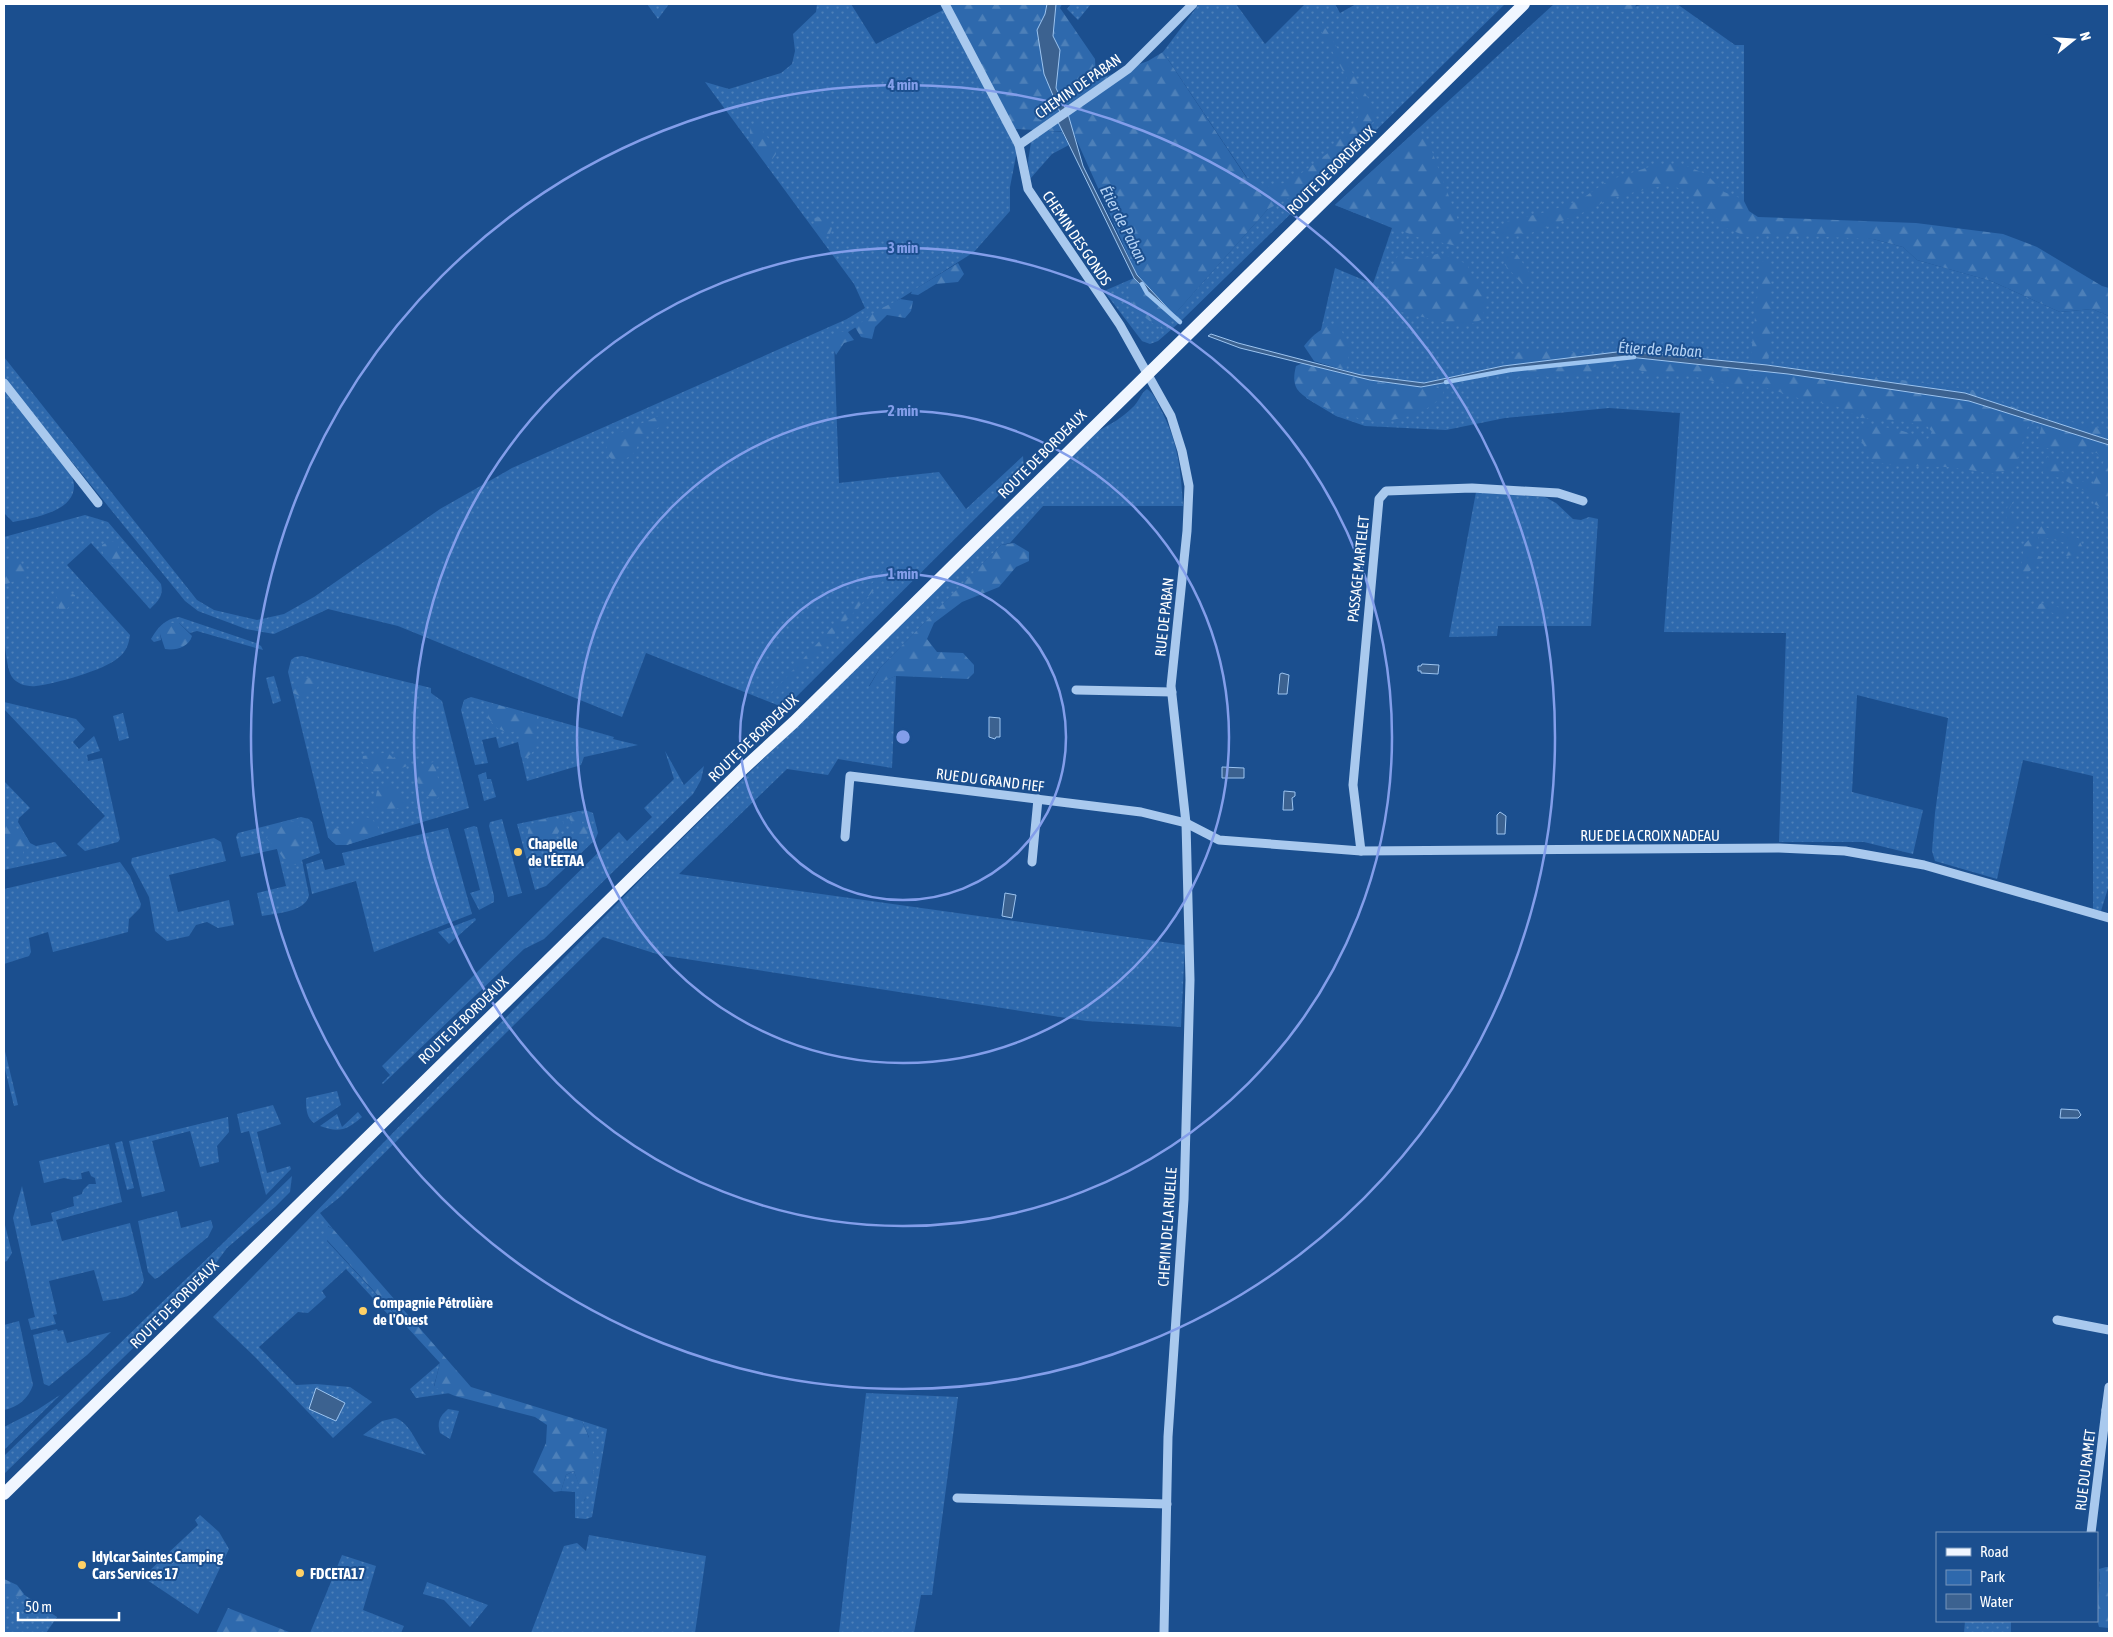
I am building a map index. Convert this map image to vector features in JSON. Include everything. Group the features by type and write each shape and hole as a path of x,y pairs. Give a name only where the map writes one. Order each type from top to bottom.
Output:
{"main road":[{"name":"ROUTE DE BORDEAUX","path":"4,1494 1524,4"}],"street":[{"name":"CHEMIN DES GONDS","path":"945,4 1018,145 1028,189 1120,326 1171,416"},
{"name":"CHEMIN DE PABAN","path":"1018,145 1128,70 1193,4"},
{"path":"4,383 98,503"},
{"name":"RUE DE PABAN","path":"1171,416 1182,450 1189,486 1187,531 1172,692 1186,823"},
{"name":"PASSAGE MARTELET","path":"1360,851 1353,785 1379,499 1386,491 1472,488 1558,494 1584,502"},
{"path":"1076,690 1172,692"},
{"name":"RUE DU GRAND FIEF","path":"845,837 850,776 1141,812 1186,823"},
{"path":"1032,862 1038,799"},
{"name":"RUE DE LA CROIX NADEAU","path":"1186,823 1219,840 1360,851 1779,848 1844,851 1924,865 2109,918"},
{"name":"CHEMIN DE LA RUELLE","path":"1164,1633 1168,1437 1184,1200 1190,980 1186,823"},
{"path":"2057,1320 2109,1330"},
{"name":"RUE DU RAMET","path":"2091,1532 2108,1410 2109,1386"},
{"path":"957,1498 1167,1504"}],"green space":[{"path":"647,4 669,4 658,19"},
{"path":"817,4 851,4 876,44 947,8 1017,151 1010,187 1010,211 974,252 834,341 839,483 939,472 966,509 1023,456 1024,470 785,708 646,653 622,717 398,626 328,609 274,634 246,629 198,611 185,601 4,378 4,357 197,600 214,610 257,620 284,614 314,597 440,509 512,468 847,319 865,308 854,284 705,82 729,89 781,73 792,64 795,51 793,34 816,12"},
{"path":"949,4 1062,4 1060,8 1095,59 1096,80 1148,61 1163,52 1246,177 1270,187 1291,181 1328,153 1358,117 1359,101 1317,23 1319,18 1376,111 1376,119 1307,188 1268,209 1174,315 1137,275 1073,132 1015,129"},
{"path":"1071,4 1091,4 1078,20 1067,9"},
{"path":"1199,4 1236,4 1265,44 1305,4 1335,4 1340,13 1356,4 1505,4 1180,322 1158,341 1150,344 1142,341 1104,291 1134,278 1172,317 1268,209 1163,52"},
{"path":"1554,4 1623,4 1627,9 1644,4 1677,4 1735,45 1744,45 1744,222 1873,239 1903,247 1917,260 1991,281 2060,312 2092,309 2109,316 2109,439 2033,415 2109,442 2109,885 2101,911 2093,909 2093,776 2023,760 1997,879 1935,861 1932,851 1935,813 1948,718 1857,695 1852,792 1923,810 1913,854 1864,842 1779,842 1786,633 1664,632 1680,413 1609,408 1505,418 1446,430 1365,426 1336,416 1306,398 1314,365 1370,380 1421,387 1503,371 1629,357 2030,417 2030,414 1965,393 1762,364 1625,351 1503,366 1424,383 1361,375 1314,361 1335,268 1373,284 1392,228 1335,205"},
{"path":"1607,4 1635,4 1636,6 1622,12 1615,10"},
{"path":"751,125 758,125 775,147 776,154 771,161 765,160 751,139"},
{"path":"1418,129 1430,146 1465,239 1457,246 1420,238 1335,205"},
{"path":"1040,130 1062,132 1069,145 1052,154 1030,179 1028,162 1031,142"},
{"path":"1679,163 1706,174 1724,192 1743,199 1749,211 1758,217 1916,223 2003,234 2037,247 2102,286 2109,288 2109,316 2092,309 2060,312 1991,281 1917,260 1903,247 1873,239 1760,234 1748,237 1726,228 1687,190 1665,185 1610,198 1592,209 1531,233 1498,235 1491,233 1508,221 1550,211 1580,200 1609,180 1652,166"},
{"path":"819,217 832,228 830,234 823,235 816,229 814,218"},
{"path":"1440,253 1467,264 1473,279 1486,294 1483,319 1469,325 1452,324 1393,310 1389,302 1389,271 1399,254 1417,260"},
{"path":"1516,253 1533,278 1526,288 1504,264 1504,254"},
{"path":"1761,261 1771,262 1771,345 1767,365 1752,363 1751,355"},
{"path":"958,263 964,274 958,282 936,284 918,295 911,294 912,291"},
{"path":"1134,278 1172,317 1169,325 1162,329 1156,326 1133,304 1127,293 1130,282"},
{"path":"900,299 913,301 911,311 905,318 887,315 875,327 872,339 861,337 855,327 878,310"},
{"path":"1338,323 1350,349 1346,370 1314,361 1304,346 1319,332"},
{"path":"838,332 848,332 854,340 844,343 836,355 829,340"},
{"path":"1526,350 1550,350 1849,377 1866,375 1973,390 2030,414 2030,420 2014,468 1996,474 1949,467 1902,466 1871,462 1860,437 1859,425 1896,429 1928,439 1932,432 1927,426 1895,420 1861,418 1834,405 1801,399 1764,387 1752,375 1746,382 1742,394 1721,383 1692,376 1655,376 1623,364 1591,375 1515,378 1507,365 1513,354"},
{"path":"1303,363 1373,381 1444,390 1441,397 1435,403 1406,417 1386,421 1359,418 1322,406 1303,395 1297,389 1294,378 1296,366"},
{"path":"4,387 71,474 74,485 68,502 60,508 41,516 13,522 4,513"},
{"path":"1147,389 1156,400 1175,444 1180,468 1183,506 1043,506 1010,543 1001,545 880,668 869,686 896,676 892,768 838,759 828,775 787,769 679,874 1185,945 1181,1027 1086,1021 660,955 603,937 340,1197 320,1213 333,1229 328,1226 327,1241 400,1320 396,1323 346,1269 322,1291 326,1297 308,1313 298,1312 259,1347 296,1385 316,1384 350,1387 372,1402 333,1438 254,1356 213,1317 650,870 1098,431 1128,412"},
{"path":"663,414 668,420 664,425 640,436 633,454 615,462 606,454 608,438"},
{"path":"2043,421 2072,422 2109,430 2109,511 2094,504 2091,494 2060,478 2043,473 2047,457 2055,459 2061,471 2092,486 2104,461 2097,453 2036,447"},
{"path":"1476,492 1545,497 1556,503 1573,519 1581,520 1589,517 1598,519 1591,626 1498,626 1497,636 1449,637"},
{"path":"2013,493 2015,497 2009,510 2018,521 2016,526 2009,525 2006,517"},
{"path":"85,515 108,522 161,584 161,595 150,609 91,543 67,565 130,635 127,648 121,656 111,663 91,672 44,685 22,685 12,677 8,666 6,650 4,631 4,537"},
{"path":"2041,526 2078,538 2083,548 2073,555 2066,556 2069,544 2039,536 2034,555 2043,557 2027,573 2020,577 2024,545"},
{"path":"110,541 116,542 121,553 121,560 115,564 103,555 102,545"},
{"path":"1014,543 1029,552 1029,561 1016,567 999,587 962,602 934,623 927,639 937,652 963,653 974,665 974,673 968,679 896,676 869,687 880,668 1001,545"},
{"path":"12,558 24,566 25,574 22,578 4,585 4,564"},
{"path":"893,564 895,567 779,695 773,696 772,693 889,565"},
{"path":"59,589 75,595 75,599 66,610 59,609 56,592"},
{"path":"2042,603 2069,610 2071,614 2065,616 2037,609 2036,606"},
{"path":"179,617 256,643 263,650 197,631 190,633 179,623 160,634 161,640 154,642 151,639 162,624"},
{"path":"171,623 179,623 192,636 188,643 181,647 165,649 160,634 162,627"},
{"path":"302,656 431,688 431,693 442,701 469,808 346,845 334,843 328,837 288,672 291,660"},
{"path":"274,676 281,701 273,704 266,678"},
{"path":"314,677 320,684 316,689 302,697 293,693 293,685 300,679"},
{"path":"471,697 638,745 584,757 581,765 527,781 518,742 499,748 496,737 482,740 488,763 475,765 461,710 464,700"},
{"path":"4,702 76,719 85,729 73,742 79,749 94,736 100,751 87,755 88,761 102,758 120,839 118,842 85,851 77,844 105,816 4,709"},
{"path":"495,704 537,717 536,749 526,758 521,757 519,745 522,735 515,731 508,733 497,728 488,718 489,708"},
{"path":"123,713 129,738 119,741 113,716"},
{"path":"665,751 684,785 704,766 701,780 693,794 544,939 524,949 383,1084 390,1075 382,1066 619,832 627,841 652,817 644,808 674,779"},
{"path":"389,754 393,758 405,755 409,761 407,766 397,770 391,764 385,764 380,773 376,775 362,762 363,756"},
{"path":"434,762 442,794 433,800 411,774 413,766"},
{"path":"486,772 487,779 491,779 496,797 484,801 478,775"},
{"path":"4,781 30,808 19,818 18,822 30,843 36,846 55,842 67,856 4,870"},
{"path":"382,784 388,784 403,799 405,805 402,808 378,810 374,806 377,791"},
{"path":"585,810 593,813 598,833 595,840 546,886 535,890 517,824"},
{"path":"579,811 584,816 582,823 588,831 587,837 582,841 575,838 574,827 569,818 572,813"},
{"path":"301,817 312,822 320,853 302,860 309,895 307,901 290,911 262,916 257,893 286,886 277,849 241,857 236,837 238,833"},
{"path":"365,817 373,819 378,827 378,835 347,845 336,845 328,837 333,828 348,830 353,824"},
{"path":"554,817 564,822 550,844 542,851 536,853 528,844 529,826 536,821"},
{"path":"502,819 522,893 508,897 489,826 490,822"},
{"path":"290,820 296,823 301,832 301,851 296,865 287,864 277,849 267,839 272,828"},
{"path":"4,822 12,829 21,829 30,843 23,849 21,857 17,856 11,846 4,843"},
{"path":"477,827 494,896 494,902 479,910 470,893 480,890 464,829"},
{"path":"448,828 472,914 374,952 356,881 312,894 306,864 322,859 325,870 345,865 342,853"},
{"path":"214,838 221,842 226,861 169,875 178,912 229,900 234,925 218,928 207,922 196,925 189,936 167,941 155,931 149,897 131,863 132,858"},
{"path":"120,862 130,876 141,904 140,908 129,919 128,932 53,952 48,932 29,938 31,952 29,956 4,964 4,889"},
{"path":"475,918 476,920 449,944 438,932"},
{"path":"4,1047 18,1105 14,1106 4,1065"},
{"path":"337,1091 341,1105 314,1123 311,1121 306,1109 306,1098"},
{"path":"273,1105 281,1124 257,1132 267,1173 290,1166 291,1169 266,1195 249,1131 241,1133 237,1114"},
{"path":"358,1112 362,1117 352,1125 342,1129 338,1130 320,1126 337,1114 342,1127"},
{"path":"228,1117 229,1132 217,1146 219,1162 200,1167 190,1131 152,1141 165,1191 142,1197 129,1141"},
{"path":"122,1141 134,1188 127,1190 115,1143"},
{"path":"109,1144 122,1202 56,1220 62,1241 130,1223 144,1280 133,1294 103,1301 94,1270 49,1281 57,1314 53,1315 56,1324 31,1330 28,1319 35,1317 13,1218 22,1186 31,1226 53,1221 51,1213 74,1206 73,1197 82,1194 89,1184 96,1184 95,1178 91,1176 89,1171 81,1173 82,1179 64,1178 44,1183 39,1161"},
{"path":"292,1176 290,1192 227,1248 205,1278 4,1474 4,1456"},
{"path":"177,1211 181,1228 211,1220 213,1227 208,1237 155,1279 148,1272 138,1221"},
{"path":"4,1221 12,1253 7,1261 4,1262"},
{"path":"327,1226 333,1229 471,1387 582,1421 591,1443 594,1461 592,1479 584,1501 574,1471 566,1475 561,1491 554,1492 533,1472 546,1443 547,1425 535,1417 455,1396 434,1387 440,1363 327,1240 324,1232"},
{"path":"19,1321 33,1385 22,1402 4,1410 4,1325"},
{"path":"57,1329 58,1331 63,1330 67,1343 111,1332 87,1355 49,1386 44,1384 33,1335"},
{"path":"440,1363 434,1386 450,1393 416,1398 410,1389"},
{"path":"866,1393 958,1397 932,1595 921,1595 914,1633 839,1633"},
{"path":"60,1395 4,1450 4,1427 37,1410"},
{"path":"448,1409 459,1411 450,1439 440,1433 439,1426 441,1417"},
{"path":"395,1418 405,1424 426,1455 363,1435 382,1421"},
{"path":"582,1421 607,1429 592,1517 586,1519 575,1518 575,1492 561,1491 566,1475 574,1471 585,1501 589,1437"},
{"path":"200,1515 219,1532 229,1549 198,1614 144,1578 198,1525 195,1520"},
{"path":"589,1535 706,1556 695,1633 531,1633 564,1546 577,1543 586,1551"},
{"path":"342,1555 376,1566 363,1610 404,1626 401,1633 310,1633"},
{"path":"2109,1567 2109,1628 2099,1627 2098,1622 2099,1569"},
{"path":"4,1579 17,1585 24,1594 18,1598 4,1591"},
{"path":"4,1581 57,1617 46,1633 4,1633"},
{"path":"427,1582 488,1605 470,1627 444,1600 423,1594"},
{"path":"228,1608 289,1632 216,1633"},
{"path":"1965,1622 2011,1622 2011,1633 1964,1633"}],"water":[{"path":"1047,4 1056,4 1053,36 1060,50 1056,88 1068,114 1083,166 1137,275 1174,315 1172,317 1134,278 1057,120 1062,117 1044,74 1037,30 1045,14"},
{"path":"1211,334 1238,343 1361,375 1424,383 1503,366 1625,351 1767,365 1965,393 2109,440 2109,445 1969,401 1788,374 1629,357 1524,368 1421,387 1370,380 1240,348 1208,336"},
{"path":"1422,664 1439,665 1438,674 1421,673 1421,671 1418,671 1418,666"},
{"path":"1280,674 1289,675 1287,694 1278,694"},
{"path":"989,717 1000,718 1000,737 995,739 989,737"},
{"path":"1222,767 1244,768 1244,778 1222,778"},
{"path":"1284,791 1295,792 1295,796 1292,798 1293,810 1283,810"},
{"path":"1500,812 1506,816 1505,834 1497,834 1497,815"},
{"path":"1005,893 1016,895 1012,918 1002,916"},
{"path":"2061,1109 2078,1110 2081,1115 2078,1118 2060,1118"},
{"path":"316,1388 345,1403 336,1421 309,1409"}],"waterway":[{"name":"Étier de Paban","path":"1142,284 1147,293 1180,322"},
{"name":"Étier de Paban","path":"1446,382 1510,370 1634,357"}],"place":[{"name":"Chapelle de l'ÉETAA","path":"518,852"},
{"name":"Compagnie Pétrolière de l'Ouest","path":"363,1311"},
{"name":"Idylcar Saintes Camping Cars Services 17","path":"82,1565"},
{"name":"FDCETA17","path":"300,1573"}]}
